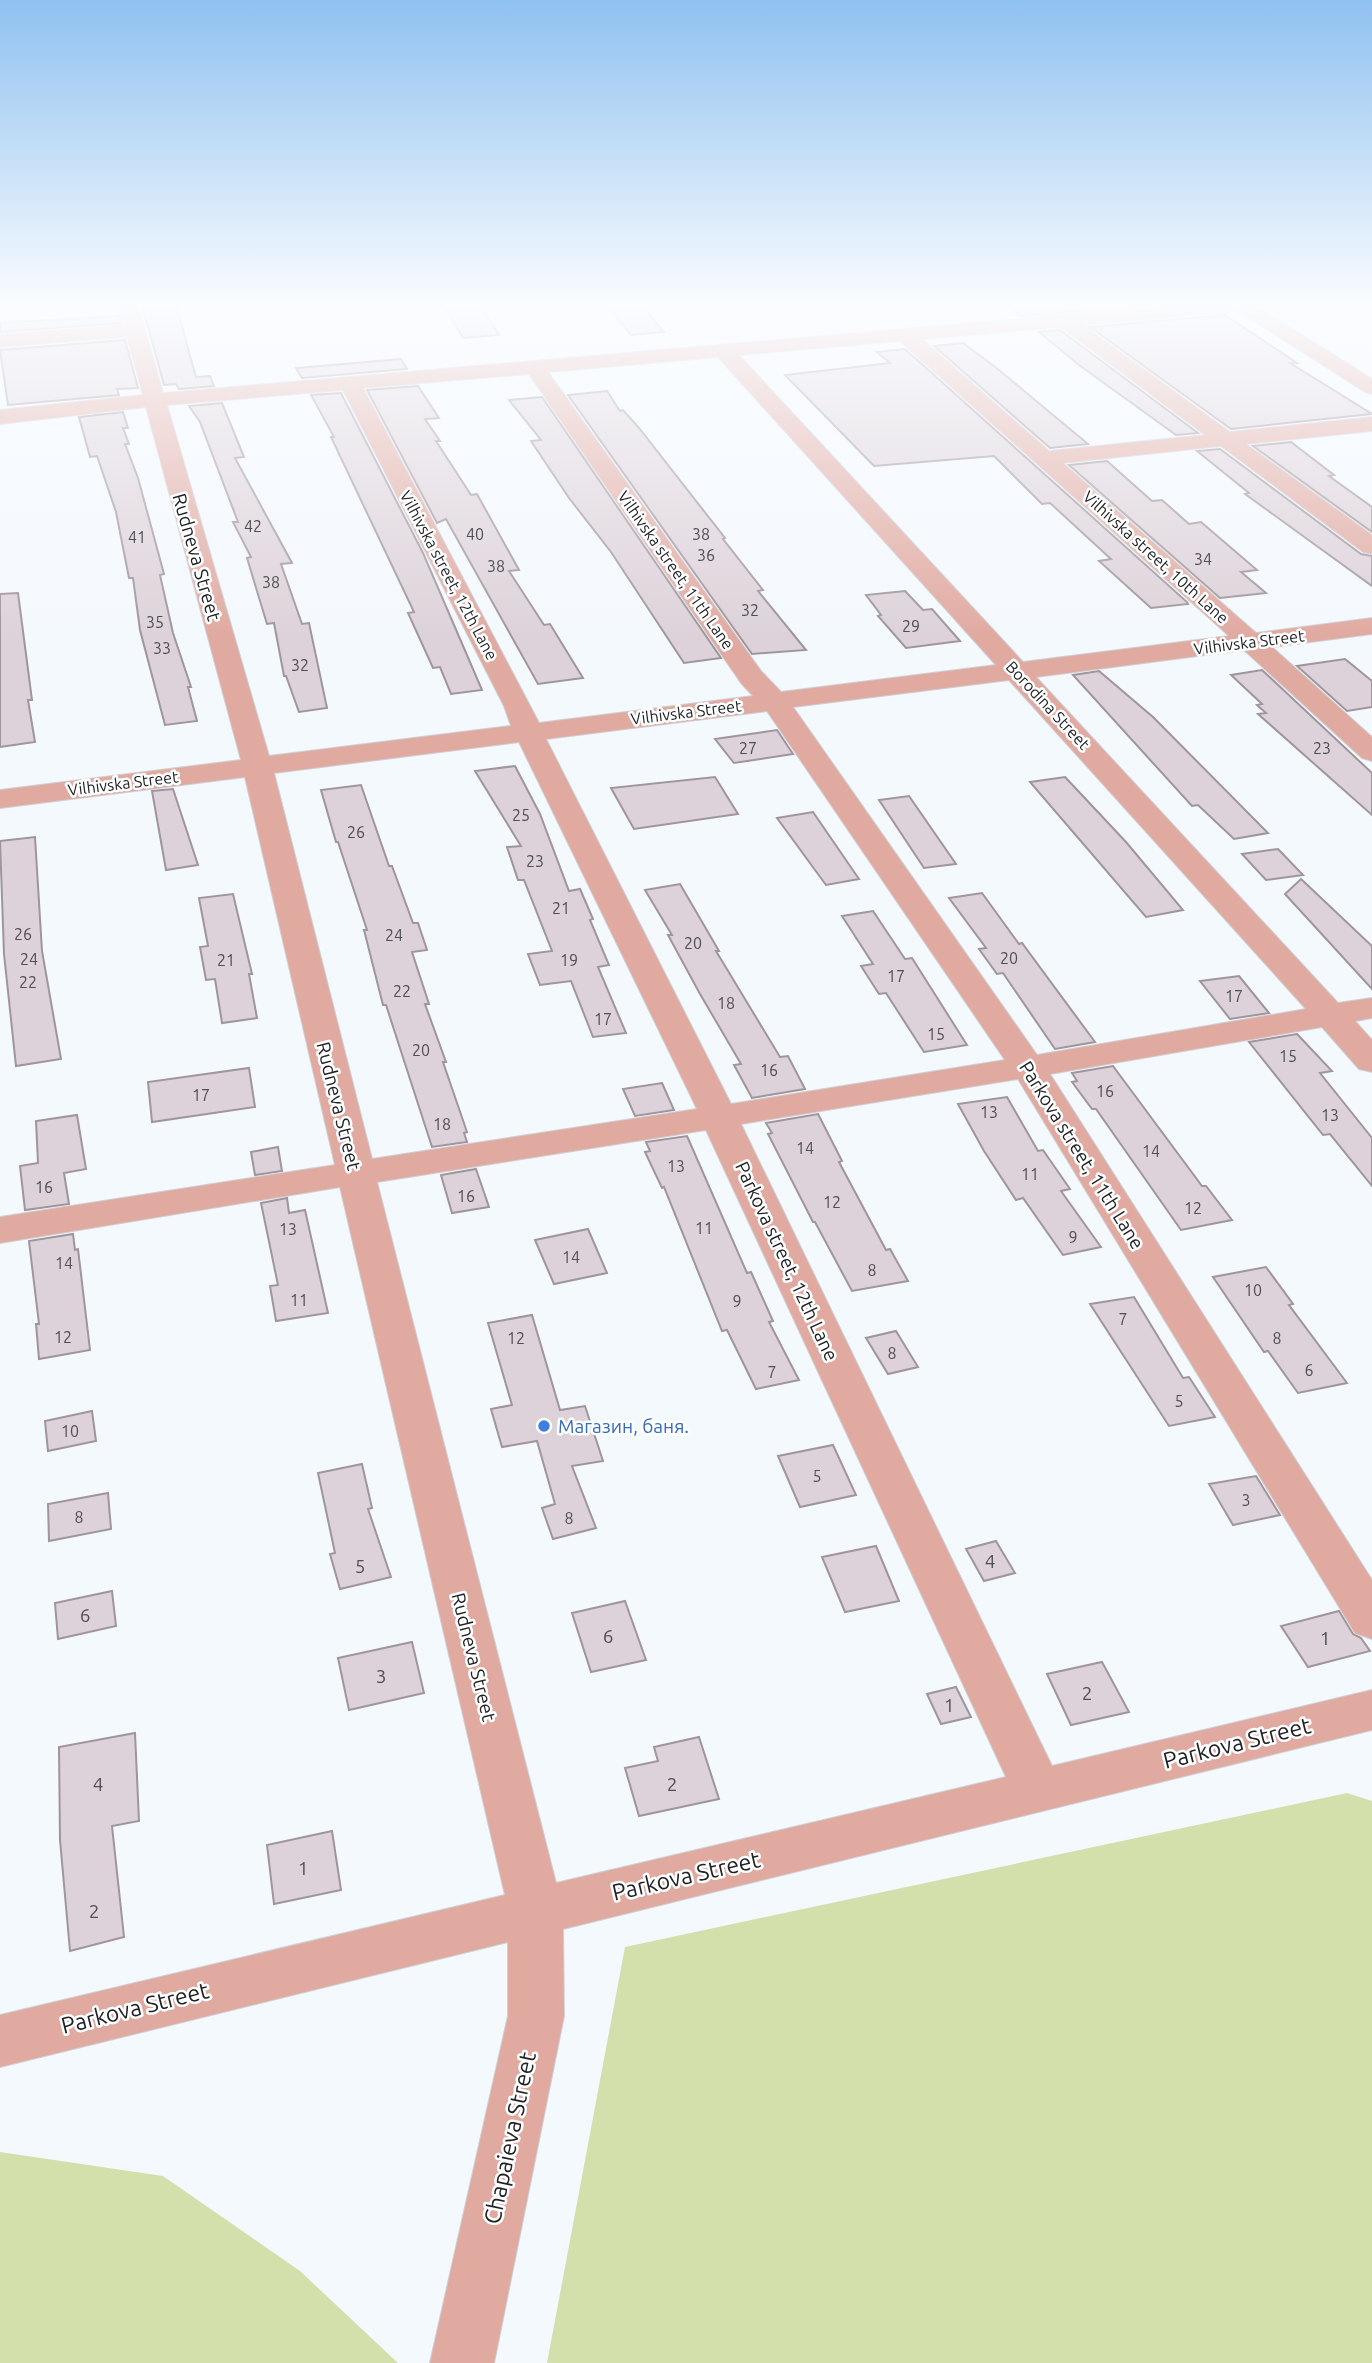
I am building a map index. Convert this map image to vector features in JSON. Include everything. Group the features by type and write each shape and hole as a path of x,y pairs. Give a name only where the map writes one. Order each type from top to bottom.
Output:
{"street":[{"name":"Rudneva Street","path":"157,415 257,766 536,1911"},
{"name":"Vilhivska street, 12th Lane","path":"366,415 518,706 528,732"},
{"name":"Vilhivska street, 11th Lane","path":"568,415 751,677 774,701"},
{"name":"Borodina Street","path":"783,415 1372,1061"},
{"name":"Vilhivska street, 10th Lane","path":"996,415 1372,752"},
{"path":"1193,415 1372,547"},
{"path":"1044,458 1372,424"},
{"name":"Vilhivska Street","path":"0,799 1372,626"},
{"name":"Parkova street, 11th Lane","path":"774,701 1028,1067 1372,1620"},
{"name":"Parkova street, 12th Lane","path":"528,732 719,1117 1039,1792"},
{"path":"0,1230 1028,1067 1372,1007"},
{"name":"Parkova Street","path":"0,2041 1372,1710"},
{"name":"Chapaieva Street","path":"462,2363 536,2016 536,1911"}],"green space":[{"path":"1347,1793 1372,1801 1372,2363 547,2363 625,1947"},
{"path":"0,2152 163,2176 300,2271 398,2363 0,2363"}],"building":[{"path":"124,415 128,428 123,428 129,444 125,444 138,478 164,574 160,575 173,633 191,687 188,687 197,721 165,725 140,630 133,578 129,578 116,512 97,456 90,457 79,417"},
{"path":"195,415 227,415 244,457 235,458 292,563 281,564 302,624 309,623 327,708 299,712 284,676 274,623 267,624 247,558 251,557 233,522 238,522"},
{"path":"322,415 352,415 423,553 482,690 451,694 440,667 433,668 408,613 414,612 331,437 334,437"},
{"path":"380,415 437,415 439,418 425,419 440,441 436,441 471,495 477,494 519,570 509,571 544,625 550,624 583,678 538,684 446,519 437,523"},
{"path":"521,415 555,415 721,658 684,663 611,552 569,498 531,441 541,440"},
{"path":"582,415 628,415 725,538 723,539 763,590 758,591 806,650 752,654"},
{"path":"824,415 979,415 1188,604 1151,608 1099,561 1111,559 1050,503 1042,504 994,456 874,466"},
{"path":"1013,415 1053,415 1088,444 1050,448"},
{"path":"1149,415 1174,415 1198,433 1176,435"},
{"path":"1212,415 1360,415 1231,429"},
{"path":"1291,442 1334,475 1329,476 1372,507 1372,532 1253,446"},
{"path":"1220,449 1361,554 1372,556 1372,586 1245,494 1249,493 1197,451"},
{"path":"1107,461 1152,501 1162,500 1189,524 1201,522 1257,570 1241,572 1266,593 1220,598 1069,465"},
{"path":"905,591 923,610 932,609 960,641 906,648 878,616 881,615 866,595"},
{"path":"18,593 32,700 28,700 35,742 0,747 0,594"},
{"path":"1345,659 1372,681 1372,707 1347,711 1297,666"},
{"path":"1262,670 1372,773 1372,815 1258,714 1266,713 1257,705 1262,704 1231,675"},
{"path":"1099,671 1153,717 1268,833 1234,839 1198,805 1192,806 1073,675"},
{"path":"777,730 793,754 734,763 715,739"},
{"path":"515,766 540,814 569,891 580,889 593,919 590,920 609,965 598,967 626,1033 593,1037 571,981 540,985 528,954 552,951 524,880 518,880 507,847 521,846 475,771"},
{"path":"715,777 738,814 634,829 611,788"},
{"path":"1065,777 1126,842 1183,910 1146,917 1030,782"},
{"path":"361,785 389,866 392,866 413,923 418,923 427,950 412,952 429,1004 425,1004 467,1132 464,1133 467,1142 432,1147 386,1005 383,1005 364,930 367,930 321,790"},
{"path":"173,789 198,865 166,870 152,791"},
{"path":"909,796 956,864 924,868 879,800"},
{"path":"813,812 859,879 826,885 777,818"},
{"path":"35,837 42,951 61,1059 16,1066 4,954 0,841"},
{"path":"1278,849 1303,875 1266,880 1242,854"},
{"path":"1301,879 1372,946 1372,989 1285,894"},
{"path":"680,884 719,951 716,951 780,1057 788,1056 805,1089 752,1098 734,1065 741,1064 645,890"},
{"path":"982,893 1095,1042 1055,1049 1003,973 997,974 979,949 986,948 949,898"},
{"path":"233,894 252,974 249,974 257,1018 222,1023 215,979 206,980 200,947 208,946 199,898"},
{"path":"873,911 905,959 912,958 967,1045 924,1052 886,993 879,994 861,966 873,964 842,916"},
{"path":"1239,976 1269,1013 1230,1019 1200,981"},
{"path":"1297,1034 1332,1071 1320,1073 1372,1138 1372,1186 1330,1134 1323,1135 1249,1042"},
{"path":"1113,1066 1202,1186 1206,1186 1232,1220 1181,1230 1096,1109 1092,1109 1072,1082 1077,1081 1072,1073"},
{"path":"249,1068 255,1107 152,1122 148,1082"},
{"path":"662,1083 674,1110 635,1116 623,1089"},
{"path":"1007,1097 1038,1151 1043,1150 1070,1189 1061,1191 1101,1247 1063,1255 1023,1198 1016,1200 958,1104"},
{"path":"818,1114 842,1161 839,1162 886,1250 890,1249 908,1281 852,1291 813,1222 768,1134 772,1133 766,1123"},
{"path":"77,1115 86,1169 64,1173 69,1204 25,1210 20,1166 38,1163 36,1121"},
{"path":"687,1136 747,1273 751,1272 773,1321 769,1322 799,1380 756,1389 727,1330 722,1331 664,1187 662,1188 645,1152 650,1151 646,1142"},
{"path":"278,1147 282,1171 255,1175 251,1152"},
{"path":"476,1169 489,1207 452,1213 441,1175"},
{"path":"287,1198 289,1213 305,1210 328,1313 276,1321 270,1286 278,1285 261,1203"},
{"path":"588,1229 607,1273 554,1284 535,1240"},
{"path":"73,1234 75,1250 78,1249 90,1350 39,1359 36,1324 39,1324 29,1241"},
{"path":"1266,1267 1293,1304 1289,1305 1347,1383 1298,1393 1268,1351 1264,1352 1213,1277"},
{"path":"1134,1297 1183,1378 1189,1377 1215,1417 1169,1426 1090,1304"},
{"path":"532,1315 560,1410 585,1406 603,1461 572,1466 596,1528 553,1539 542,1508 555,1504 537,1441 502,1447 491,1409 512,1405 488,1323"},
{"path":"896,1331 918,1367 888,1374 866,1338"},
{"path":"92,1411 96,1441 48,1451 45,1421"},
{"path":"833,1445 856,1495 800,1507 778,1456"},
{"path":"362,1464 372,1508 368,1509 391,1577 340,1589 330,1554 335,1553 318,1473"},
{"path":"1256,1476 1280,1515 1233,1525 1209,1484"},
{"path":"108,1493 111,1529 49,1541 48,1504"},
{"path":"996,1541 1015,1573 984,1581 966,1549"},
{"path":"876,1546 899,1601 845,1612 822,1557"},
{"path":"112,1591 116,1626 58,1639 55,1603"},
{"path":"625,1601 646,1660 591,1672 572,1613"},
{"path":"1339,1611 1353,1634 1361,1638 1370,1651 1308,1667 1281,1626"},
{"path":"412,1642 424,1693 349,1710 338,1658"},
{"path":"1102,1662 1129,1712 1071,1725 1047,1674"},
{"path":"956,1687 971,1717 941,1724 927,1694"},
{"path":"135,1733 139,1821 112,1826 124,1937 70,1951 60,1840 59,1747"},
{"path":"699,1737 719,1799 639,1816 625,1768 658,1761 654,1747"},
{"path":"332,1831 341,1890 274,1904 267,1845"}],"place":[{"name":"Магазин, баня.","path":"544,1426"}]}
